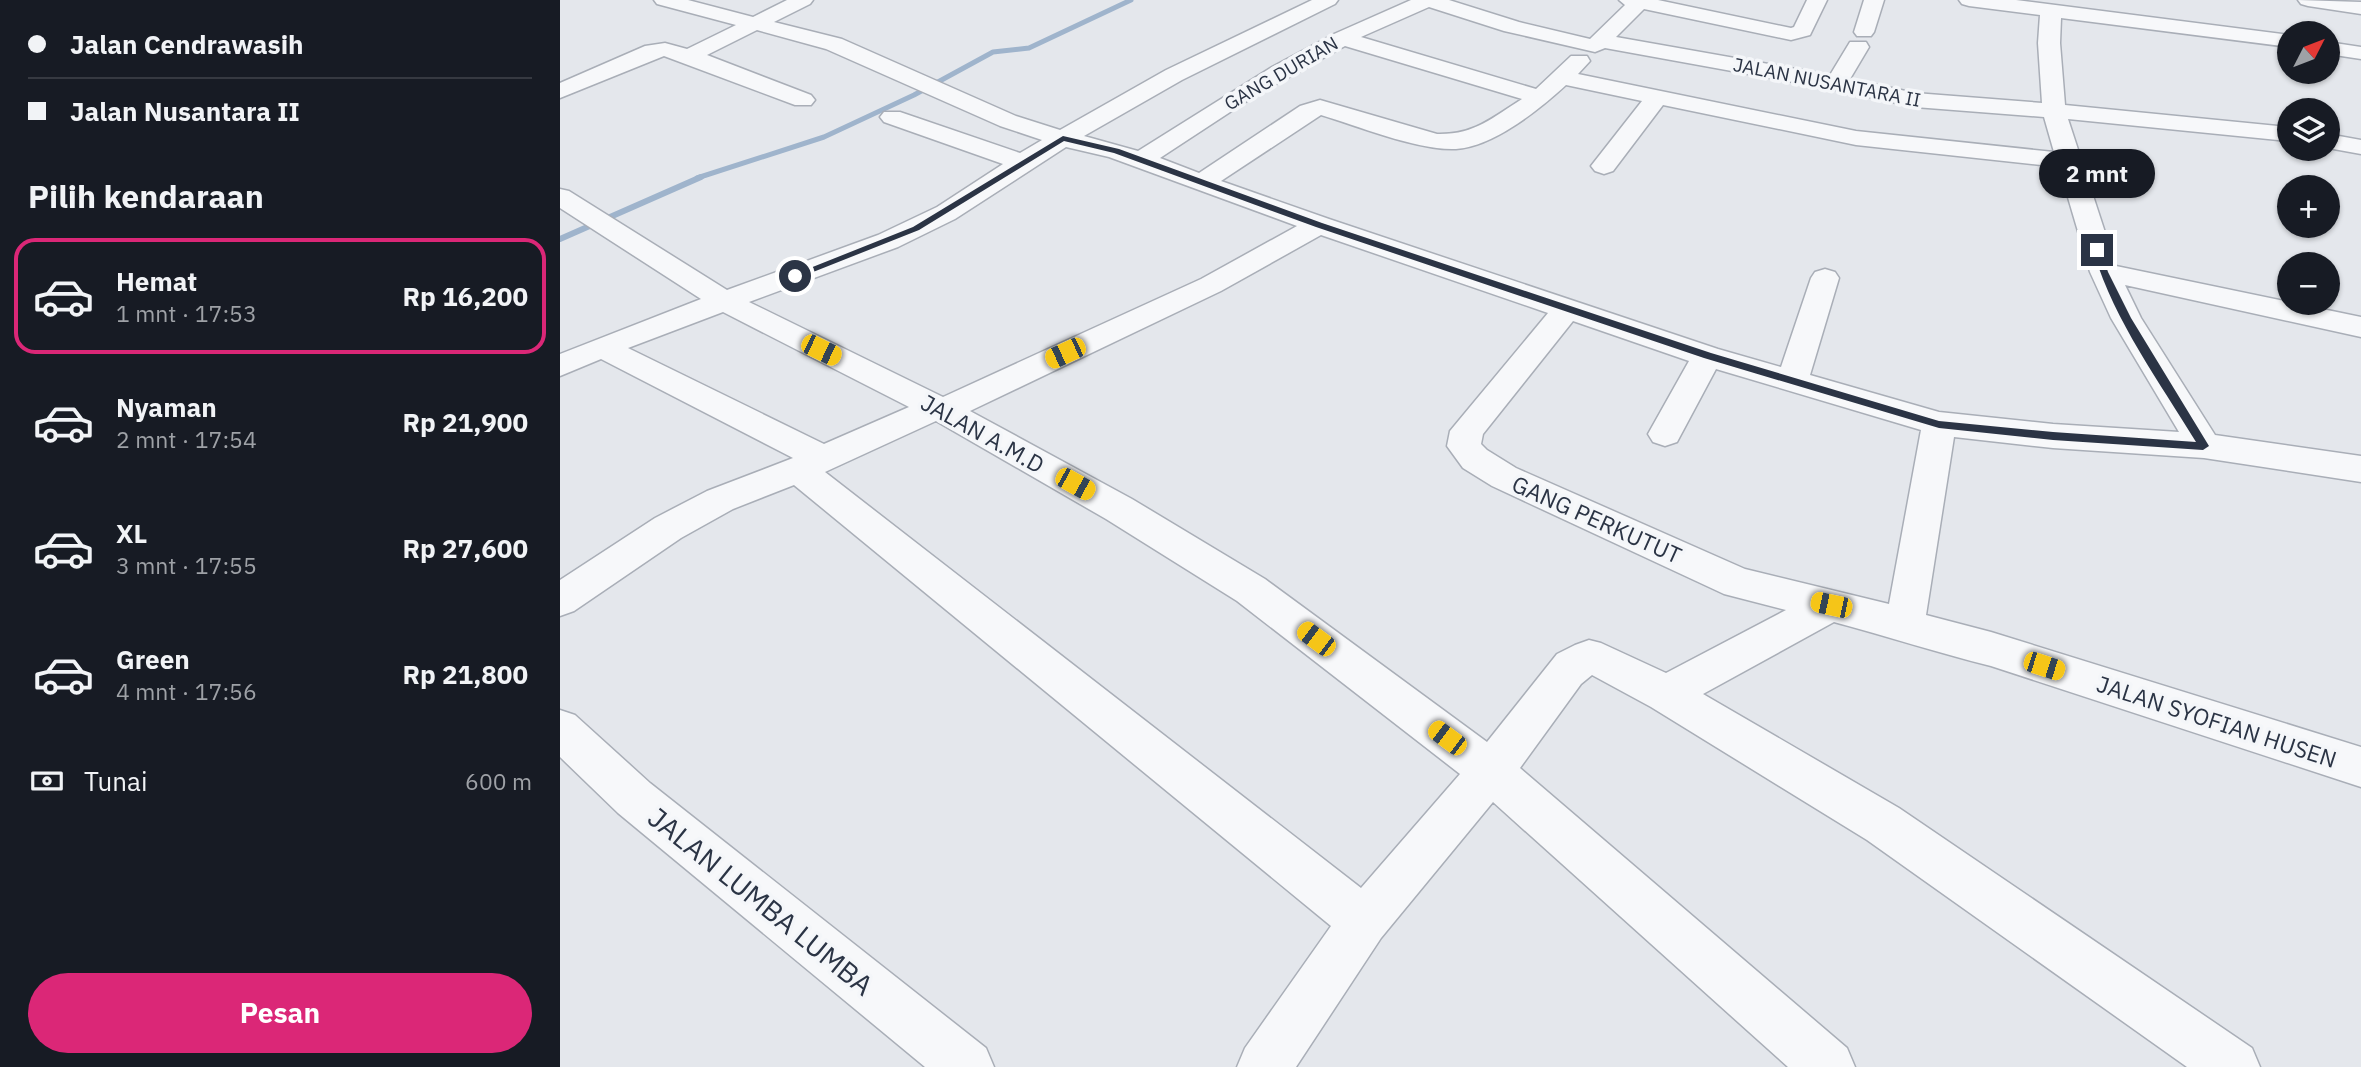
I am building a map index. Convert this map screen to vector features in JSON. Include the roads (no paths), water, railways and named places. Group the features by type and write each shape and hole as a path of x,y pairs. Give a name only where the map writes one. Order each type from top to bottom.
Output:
{"street":[{"path":"664,0 834,44 1008,121 1063,139 1116,151 1319,225 1707,356 1939,424 2053,436 2203,446 2361,469"},
{"path":"689,56 803,0"},
{"path":"560,366 601,347 916,228 946,213 1022,162 1174,75 1328,0"},
{"name":"GANG DURIAN","path":"1141,160 1245,91 1341,37 1429,0"},
{"name":"JALAN NUSANTARA II","path":"1429,0 1523,30 1837,83 1915,100 2186,122 2277,133"},
{"path":"1202,182 1314,109 1329,108 1436,141 1458,142 1482,135 1540,97 1598,43 1636,1 1791,34 1803,31 1817,0"},
{"path":"1837,83 1861,40 1874,0"},
{"path":"1969,0 2277,39"},
{"path":"2308,0 2361,8"},
{"path":"2051,10 2049,43 2054,112 2104,272 2126,318 2203,446"},
{"path":"1341,37 1540,97"},
{"path":"565,85 658,50 689,56 803,100"},
{"path":"2340,50 2361,54"},
{"path":"1562,77 1856,138 2070,161"},
{"path":"1604,166 1657,97"},
{"path":"891,117 1022,162"},
{"path":"2340,143 2361,147"},
{"name":"JALAN A.M.D","path":"560,197 725,301 940,408 1119,509 1251,590 1491,771 1829,1067"},
{"path":"560,600 679,522 720,500 940,408 1211,285 1319,225"},
{"path":"2104,272 2361,327"},
{"path":"1792,381 1825,278"},
{"name":"GANG PERKUTUT","path":"1568,309 1467,431 1464,446 1469,452 1504,477 1738,583 1905,624"},
{"path":"601,347 811,464 1364,921"},
{"path":"1665,434 1707,356"},
{"path":"1905,624 1939,424"},
{"path":"1666,694 1831,605"},
{"name":"JALAN SYOFIAN HUSEN","path":"1905,624 1931,635 1991,649 2361,767"},
{"path":"1264,1067 1364,921 1491,771 1566,672 1589,657 1601,660 1666,694 1883,824 2233,1067"},
{"name":"JALAN LUMBA LUMBA","path":"560,729 634,798 967,1067"}],"waterway":[{"path":"697,178 824,137 914,95 993,52 1029,48 1131,0"},
{"path":"560,239 701,177"}]}
